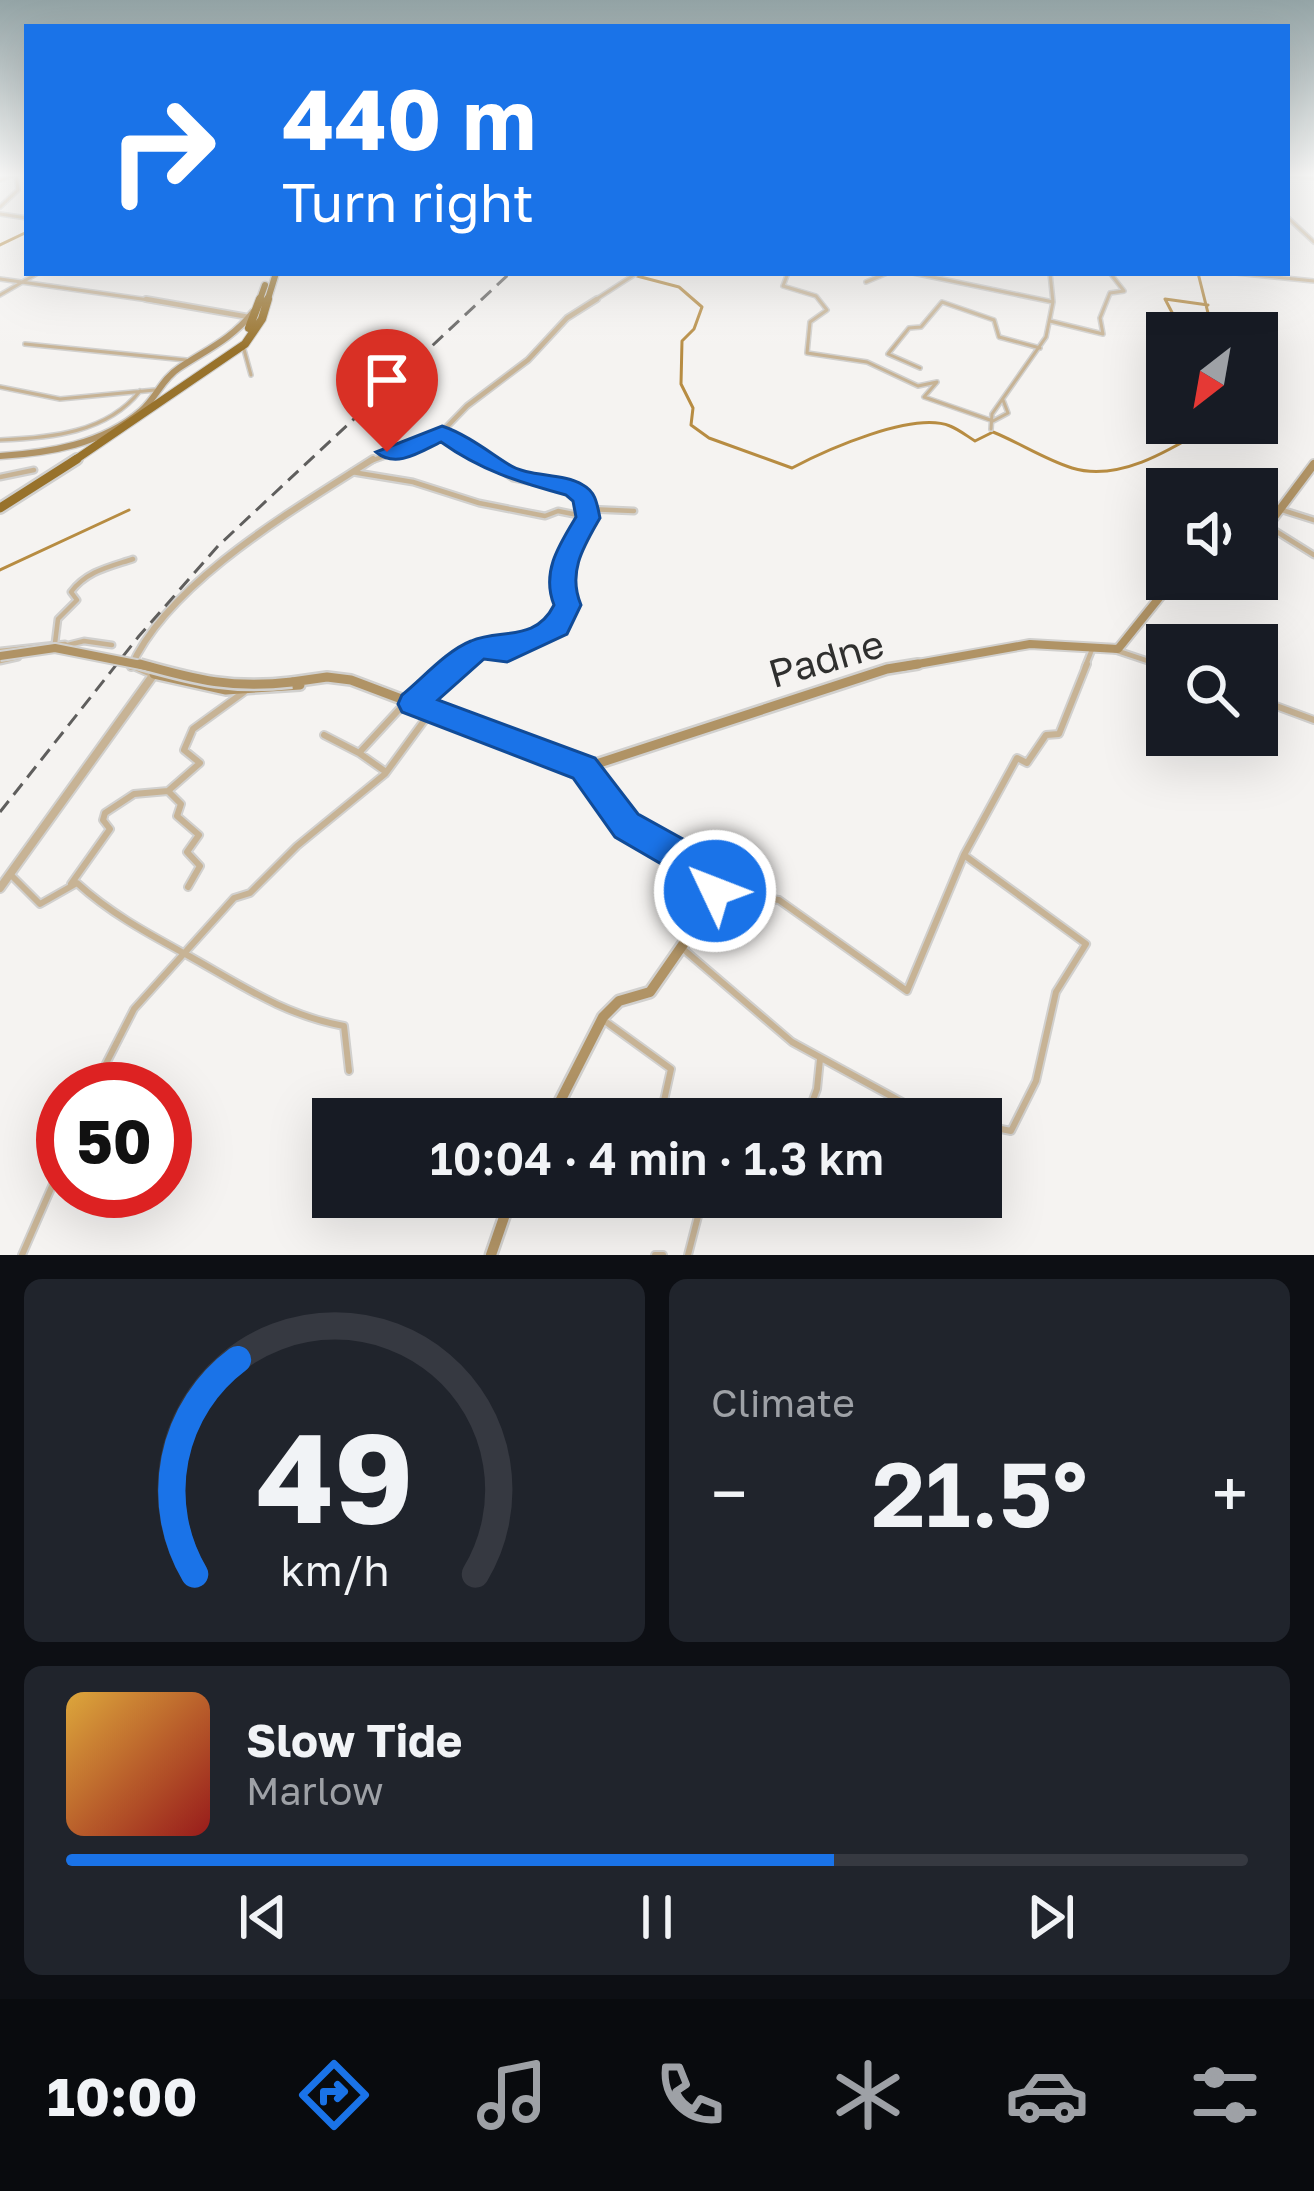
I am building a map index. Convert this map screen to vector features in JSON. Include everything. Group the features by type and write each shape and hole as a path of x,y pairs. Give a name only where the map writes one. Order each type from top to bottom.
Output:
{"highway":[{"path":"238,348 272,276"},
{"path":"0,508 153,411 238,348 262,319 273,276"}],"main road":[{"path":"0,456 44,452 112,428 140,412 154,390 192,361 226,345 251,315"},
{"path":"1279,509 1314,464"},
{"path":"1115,650 1157,600"},
{"name":"Padne","path":"584,768 887,669 1030,644 1115,650"},
{"path":"0,656 55,648 142,664 200,683 250,687 327,676 351,680 584,768 626,826 707,871 715,891 650,992 619,1001 602,1019 561,1098"},
{"path":"154,674 244,692 296,687 327,676"},
{"path":"491,1255 504,1218"}],"street":[{"path":"0,295 32,276"},
{"path":"0,888 154,674 129,666 169,613 248,538 387,452 402,452 442,433 467,406 528,360 568,318 632,276"},
{"path":"787,276 782,286 816,296 827,310 808,325 806,332 812,338 807,353 867,362 918,386 937,382 924,397 990,420 1008,413 1003,400"},
{"path":"866,282 879,276"},
{"path":"927,276 1053,302"},
{"path":"992,430 990,420 1040,348 1053,302 1050,276"},
{"path":"1048,320 1103,334 1100,318 1110,293 1124,291 1112,276"},
{"path":"1265,276 1314,281"},
{"path":"0,280 59,284 251,315"},
{"path":"920,368 888,353 909,328 921,327 942,302 994,320 999,337 1040,348"},
{"path":"25,344 192,361"},
{"path":"238,348 251,375"},
{"path":"0,387 60,399 154,390"},
{"path":"0,440 82,429 127,408 140,391"},
{"path":"359,753 409,703 476,650 492,646 507,650 557,626 567,605 560,588 567,553 588,518 579,491 501,471 490,458 472,454 442,433"},
{"path":"0,478 34,470"},
{"path":"352,472 545,516 558,511 588,518"},
{"path":"588,509 634,511"},
{"path":"1279,509 1314,520"},
{"path":"1278,532 1314,555"},
{"path":"55,643 58,619 77,600 71,592 75,584 97,569 133,559"},
{"path":"0,656 55,643 112,645"},
{"path":"0,656 71,644"},
{"path":"715,891 739,899 763,893 779,900 907,991 964,855 1017,758 1027,764 1046,735 1059,734 1093,647"},
{"path":"1115,650 1146,661"},
{"path":"170,679 178,670 234,682 308,679"},
{"path":"10,874 40,904 52,901 110,829 105,813 134,794 168,791 200,763 184,749 188,734 244,692"},
{"path":"1278,707 1314,720"},
{"path":"107,1062 134,1009 234,898 250,893 297,846 386,772 433,709"},
{"path":"324,736 386,772"},
{"path":"168,791 181,804 177,816 199,835 188,852 200,866 188,887"},
{"path":"964,855 1086,944 1056,992 1036,1081 1011,1131 1002,1129"},
{"path":"70,884 77,883 114,918 275,1008 311,1024 344,1026 349,1071"},
{"path":"681,947 792,1042 894,1098"},
{"path":"602,1019 671,1069 665,1098"},
{"path":"814,1098 820,1059"},
{"path":"22,1255 38,1218"},
{"path":"688,1255 698,1218"}],"waterway":[{"path":"0,245 24,233"},
{"path":"637,276 679,287 702,307 694,329 682,341 681,384 693,408 691,425 709,438 792,468 870,435 914,424 953,427 975,441 993,432 1072,468 1091,471 1128,467 1179,444"},
{"path":"1199,276 1206,305"},
{"path":"1172,312 1165,299 1206,305"},
{"path":"1206,305 1208,312"},
{"path":"0,570 129,510"}],"railway":[{"path":"0,812 139,636 218,546 507,276"}],"route":[{"path":"387,452 402,452 442,433 457,439 472,454 487,456 501,471 579,491 588,518 585,530 567,553 560,588 567,605 557,626 507,650 492,646 476,650 413,704 488,728 533,751 584,768 626,826 707,871 715,891"}]}
